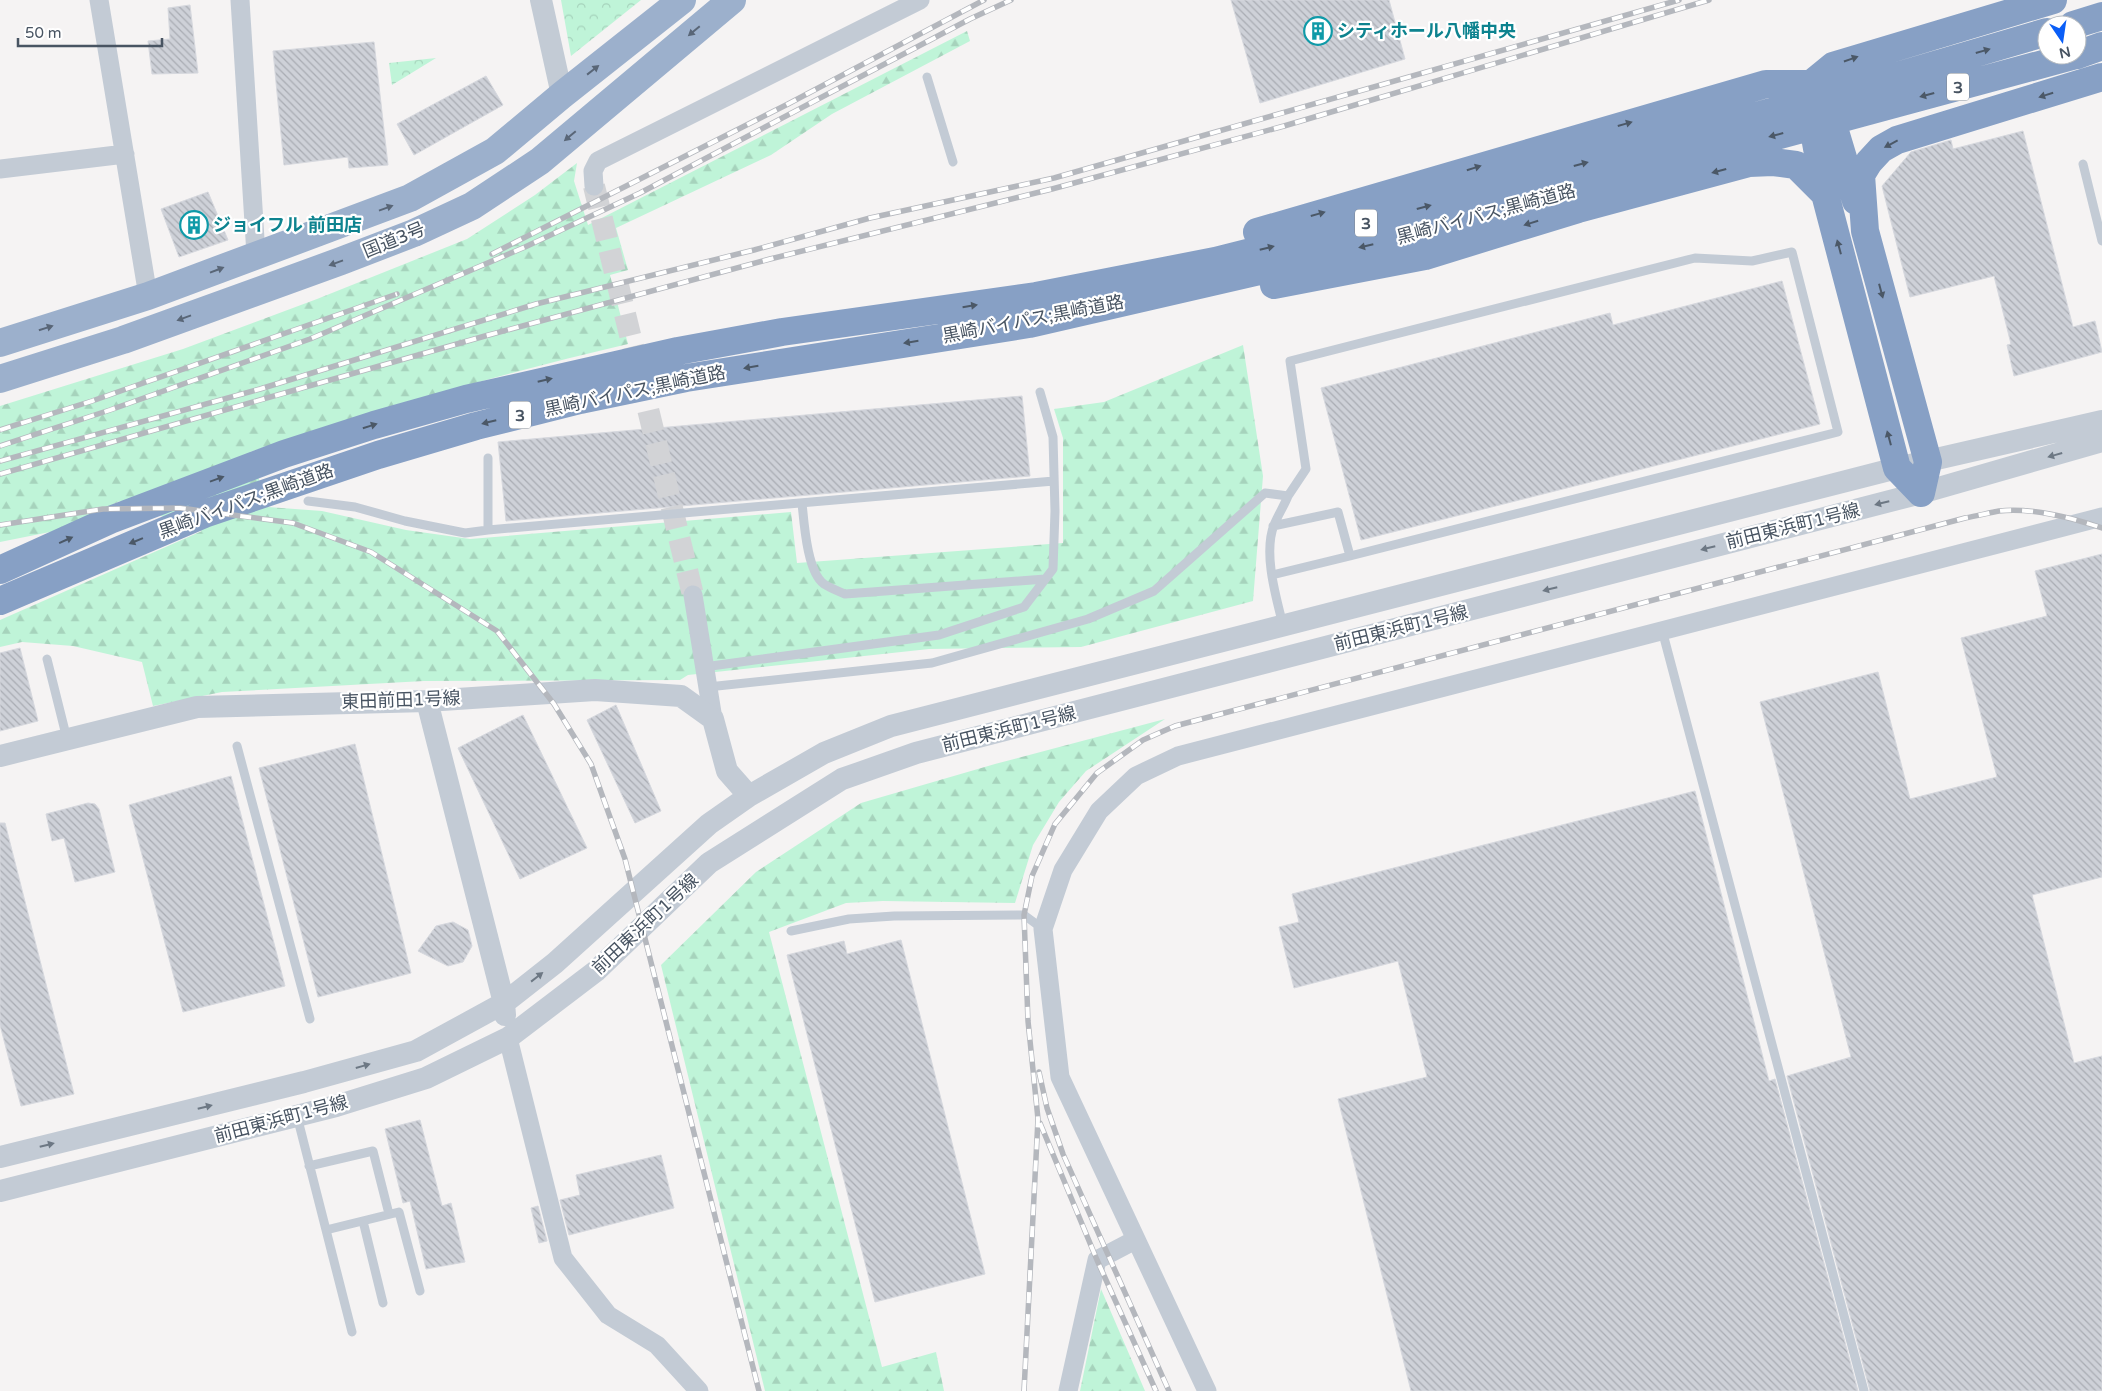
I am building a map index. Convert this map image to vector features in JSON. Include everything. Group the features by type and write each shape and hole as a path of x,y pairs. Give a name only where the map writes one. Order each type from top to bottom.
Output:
{"highway":[{"name":"国道3号","path":"0,343 148,296 410,198 495,150 562,94 682,0"},
{"name":"国道3号","path":"0,379 123,340 341,261 414,234 472,206 540,161 732,0"},
{"path":"1036,296 1766,84 1810,84 1833,66 2053,0"},
{"path":"2087,20 2102,16"},
{"name":"黒崎バイパス;黒崎道路","path":"11,565 110,520 284,454 374,425 466,399 678,350 782,332 1036,296 1215,261 1375,221 1836,94 2037,35"},
{"name":"黒崎バイパス;黒崎道路","path":"2087,51 2102,46"},
{"name":"黒崎バイパス;黒崎道路","path":"0,601 204,514 360,461 476,426 580,400 686,378 1029,324 1381,243 2039,65"},
{"path":"1865,231 1861,175 1869,162 1882,149 1897,140 1918,133 2097,79"},
{"path":"1810,84 1810,112 1825,194 1897,468 1921,493"},
{"path":"1810,84 1828,108 1865,231 1928,462 1921,493"},
{"path":"1029,324 1164,300 1294,282 1425,256 1578,208 1749,163 1773,162 1796,165 1825,194"}],"street":[{"path":"99,0 148,296"},
{"path":"240,0 256,255"},
{"path":"541,0 562,94"},
{"path":"594,186 593,172 598,161 603,157 920,0"},
{"path":"0,169 125,154"},
{"name":"前田東浜町1号線","path":"0,1157 304,1082 416,1051 504,1003 555,963 708,824 749,796 824,753 891,726 1897,468 2102,421"},
{"name":"前田東浜町1号線","path":"0,1191 297,1116 426,1078 508,1038 596,971 709,863 842,779 916,753 1921,493 2102,441"},
{"path":"1207,1391 1060,1077 1043,929 1063,870 1099,811 1136,776 1178,756 2102,517"},
{"path":"693,595 713,719 727,771 749,796"},
{"name":"東田前田1号線","path":"0,756 196,707 427,701 595,690 680,696 713,719"},
{"path":"427,701 504,1003 508,1038 564,1258 608,1315 657,1345 699,1391"},
{"path":"1068,1391 1097,1260 1136,1240"}],"lane":[{"path":"927,77 954,162"},
{"path":"2083,164 2102,241"},
{"path":"1272,575 1838,432 1792,252 1752,261 1695,258 1290,361 1306,469 1288,496 1274,526 1270,558 1272,575 1283,625"},
{"path":"704,667 939,635 1024,607 1053,569 1053,437 1040,392"},
{"path":"488,458 488,530"},
{"path":"308,501 355,507 405,521 465,532 1054,481"},
{"path":"708,687 932,663 1088,619 1154,591 1265,493 1288,496"},
{"path":"802,503 806,546 813,566 822,583 845,594 1045,579"},
{"path":"1274,526 1338,512 1350,556"},
{"path":"1662,630 1864,1391"},
{"path":"47,659 67,739"},
{"path":"237,746 310,1019"},
{"path":"791,930 848,919 894,916 1024,915 1043,929"},
{"path":"297,1116 352,1332"},
{"path":"309,1166 373,1151 388,1214"},
{"path":"326,1230 399,1212 420,1291"},
{"path":"363,1221 383,1303"}],"green space":[{"path":"561,0 641,0 571,56"},
{"path":"967,31 970,41 832,114 771,155 616,228 628,270 610,275 628,344 438,394 250,452 268,507 322,511 406,530 470,539 791,512 797,563 1063,543 1063,438 1054,409 1104,402 1243,345 1263,476 1253,601 1081,647 929,649 688,675 680,680 424,681 222,692 153,706 142,662 73,646 22,642 0,647 0,620 202,531 120,501 55,531 0,542 0,406 183,349 317,299 467,239 535,195 577,163 574,181 588,225"},
{"path":"436,58 392,85 389,63"},
{"path":"1165,719 1086,771 1059,802 1033,845 1015,903 883,901 846,903 769,932 882,1367 936,1352 944,1391 765,1391 661,965 756,872 861,803 995,764"},
{"path":"1101,1289 1145,1391 1080,1391"}],"building":[{"name":"シティホール八幡中央","path":"1231,0 1389,0 1405,59 1260,103"},
{"path":"190,5 198,73 152,74 148,41 170,39 168,8"},
{"path":"374,42 388,165 349,168 348,157 284,165 273,51"},
{"path":"486,76 503,105 414,155 397,124"},
{"path":"2023,131 2073,327 2095,321 2102,352 2014,376 2007,345 2011,344 1994,276 1910,297 1882,186 1911,152 1951,140 1953,149"},
{"name":"ジョイフル 前田店","path":"208,192 228,240 179,257 161,209"},
{"path":"1782,281 1820,424 1361,540 1321,388 1610,313 1613,325"},
{"path":"1022,396 1030,476 506,521 498,442"},
{"path":"2102,554 2102,877 2032,895 2074,1063 2102,1056 2102,1391 1870,1391 1787,1076 1851,1057 1760,702 1878,672 1910,799 1997,777 1961,638 2047,616 2035,571"},
{"path":"20,648 38,721 0,731 0,653"},
{"path":"616,705 661,811 635,823 587,720"},
{"path":"523,715 587,848 520,879 458,748"},
{"path":"355,744 411,973 318,997 259,768"},
{"path":"231,776 285,986 183,1012 129,805"},
{"path":"1695,791 1769,1081 1775,1079 1858,1391 1411,1391 1338,1099 1427,1077 1398,961 1294,988 1279,927 1299,922 1292,894"},
{"path":"88,803 95,804 99,809 115,872 75,882 64,838 52,841 46,814"},
{"path":"0,823 5,823 74,1094 21,1106 0,1025"},
{"path":"453,922 468,930 472,946 463,962 448,966 418,951 436,926"},
{"path":"901,940 985,1274 875,1302 787,955 844,941 847,954"},
{"path":"420,1120 442,1206 451,1203 465,1262 426,1269 410,1201 403,1203 385,1129"},
{"path":"661,1155 674,1208 569,1235 560,1200 580,1195 576,1175"},
{"path":"538,1206 547,1241 539,1243 531,1208"}],"tunnel":[{"path":"594,186 693,595"}],"railway":[{"path":"492,254 788,104 984,0"},
{"path":"0,446 110,410 310,339 525,247 640,193 970,19 1011,0"},
{"path":"0,461 260,389 536,304 754,250 870,218 1054,178 1679,0"},
{"path":"0,474 485,336 770,259 1052,189 1284,126 1709,0"},
{"path":"0,430 92,401 397,294"},
{"path":"0,525 103,509 180,508 293,523 371,552 497,631 554,704 591,764 625,859 759,1391"},
{"path":"1024,1391 1038,1119 1028,1021 1024,915 1032,876 1055,824 1097,773 1143,740 1175,726 1965,518 2011,510 2065,517 2102,528"},
{"path":"1039,1072 1047,1108 1063,1154 1169,1391"},
{"path":"1040,1123 1097,1260 1156,1391"}],"place":[{"name":"シティホール八幡中央","path":"1318,31"},
{"name":"ジョイフル 前田店","path":"194,225"}]}
